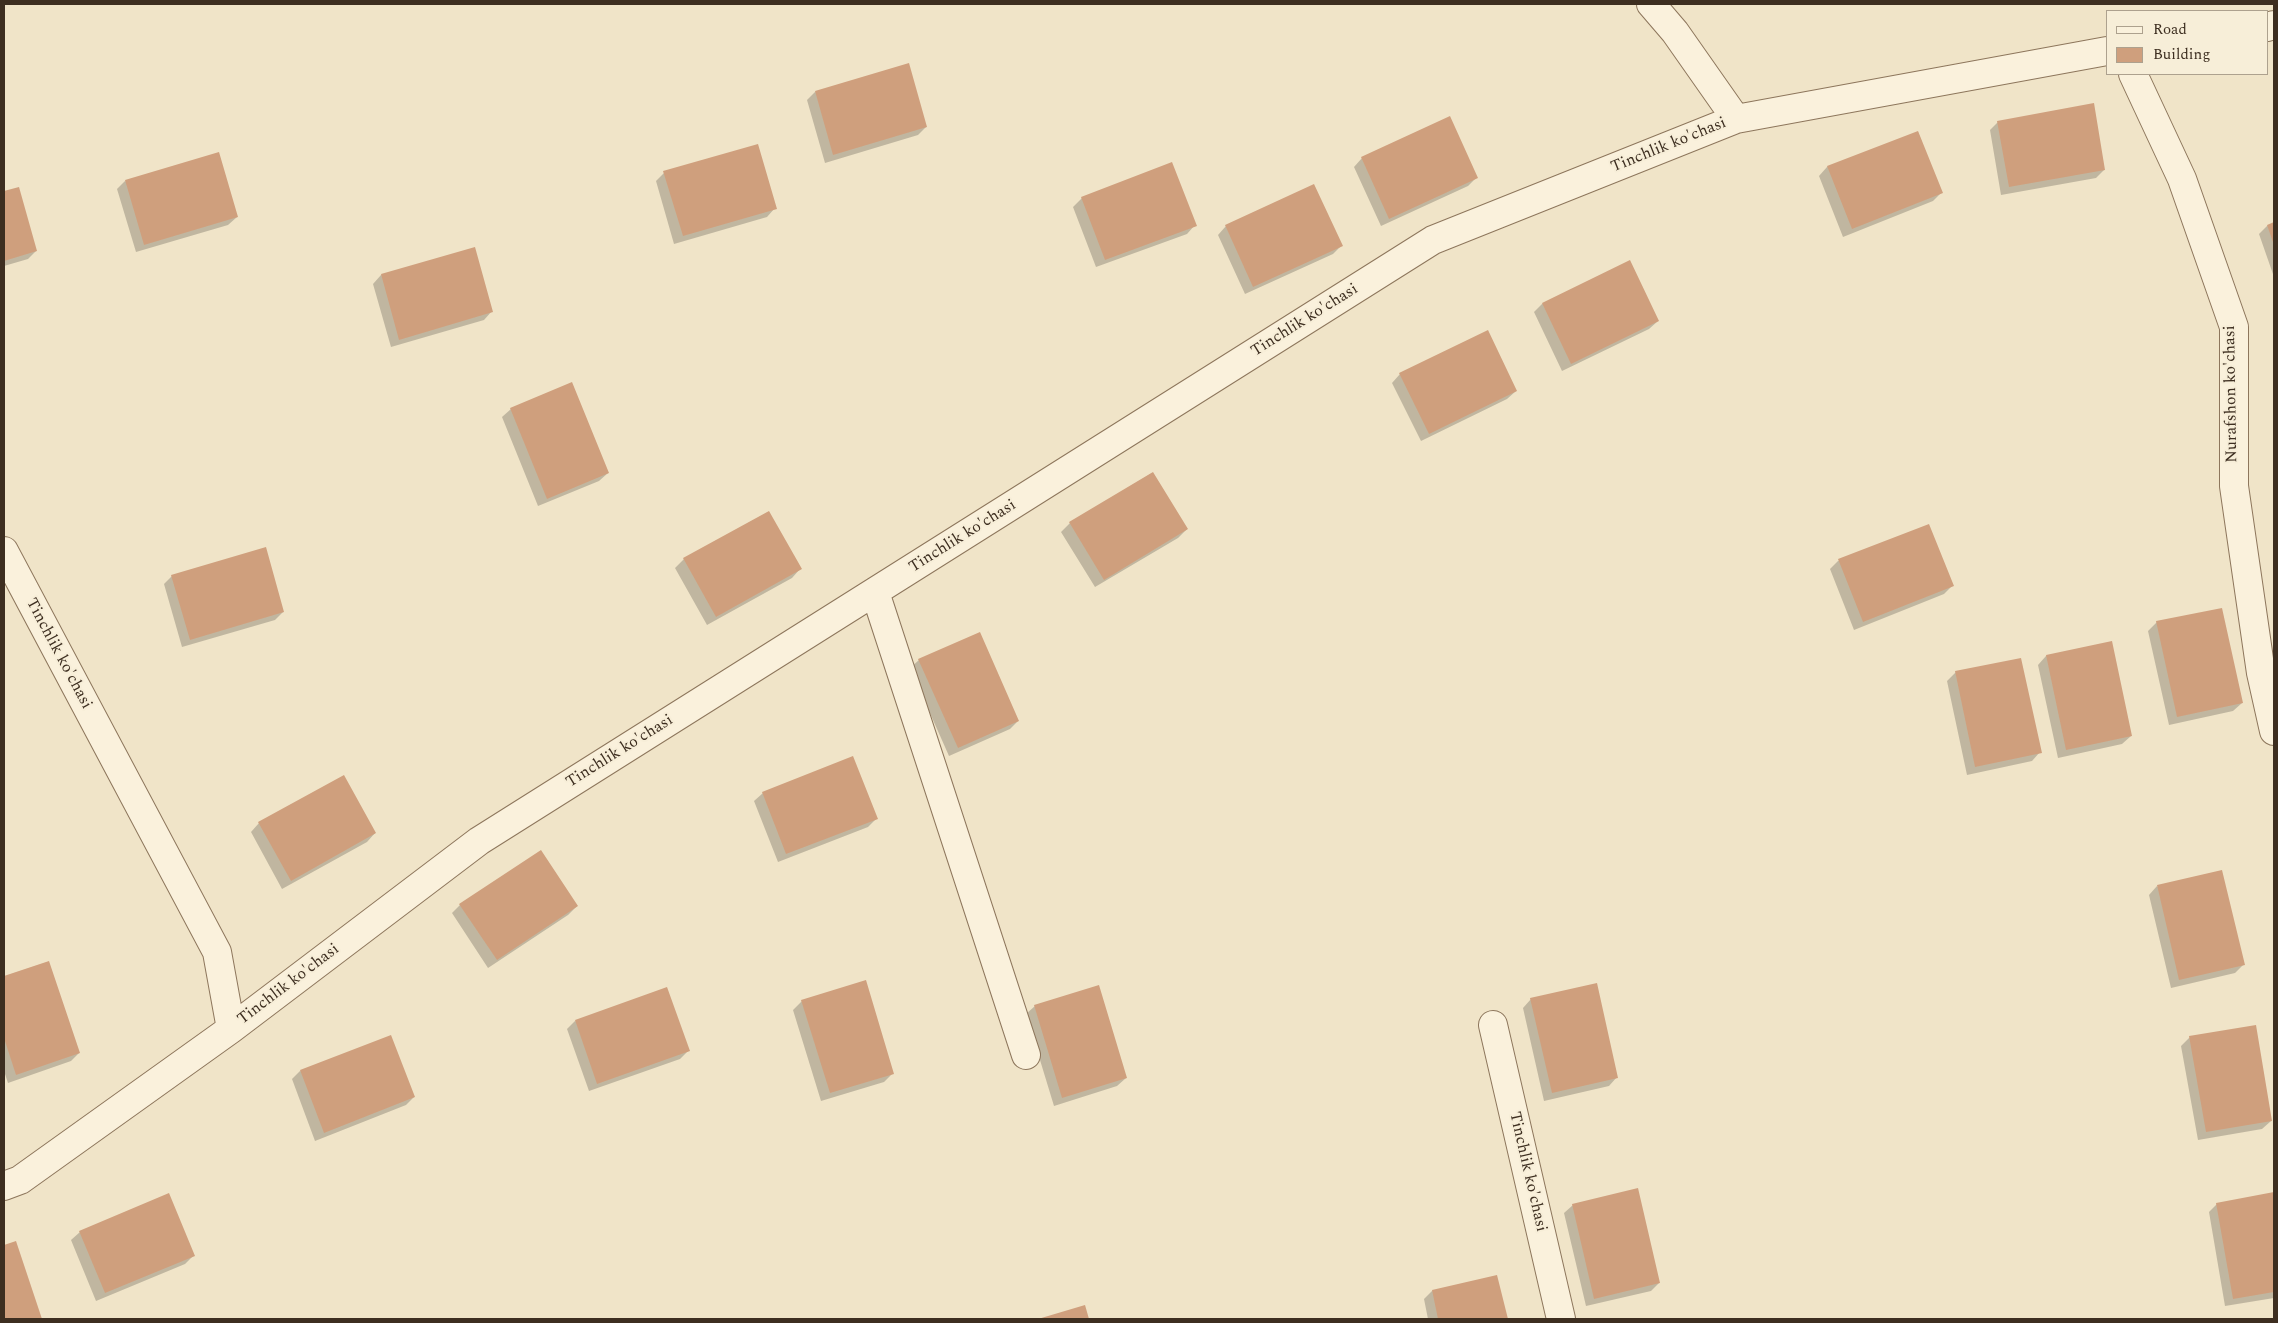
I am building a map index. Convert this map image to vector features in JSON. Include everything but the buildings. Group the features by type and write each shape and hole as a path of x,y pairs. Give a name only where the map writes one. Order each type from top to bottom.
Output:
{"street":[{"name":"Tinchlik ko'chasi","path":"1651,4 1675,32 1736,119"},
{"name":"Tinchlik ko'chasi","path":"4,1186 20,1180 231,1029 479,840 1433,240 1736,119 2106,51"},
{"name":"Nurafshon ko'chasi","path":"2133,75 2182,178 2234,327 2234,486 2270,690 2274,731"},
{"name":"Tinchlik ko'chasi","path":"4,551 217,952 231,1029"},
{"path":"874,592 1026,1056"},
{"name":"Tinchlik ko'chasi","path":"1493,1025 1561,1319"}]}
